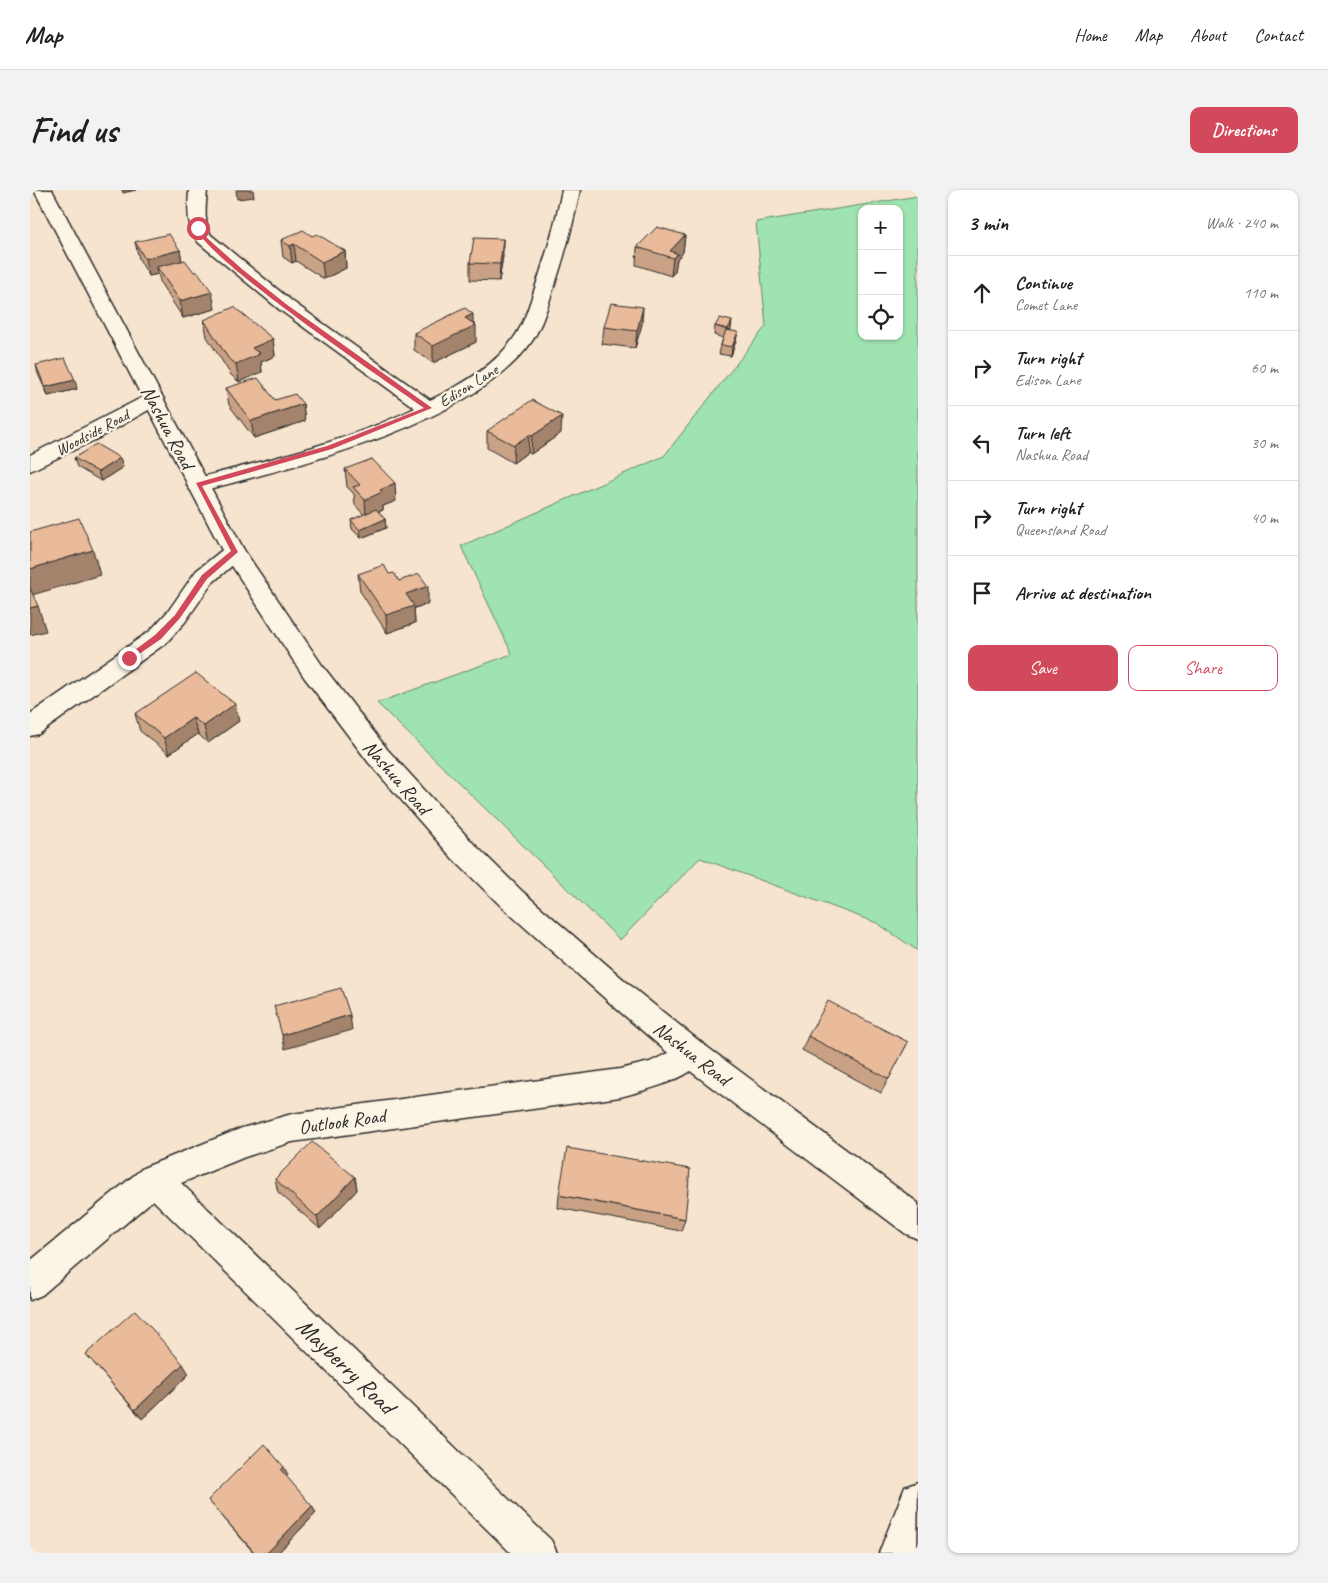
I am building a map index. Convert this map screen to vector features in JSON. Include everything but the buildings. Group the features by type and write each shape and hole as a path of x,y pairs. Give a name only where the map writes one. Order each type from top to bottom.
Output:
{"street":[{"name":"Nashua Road","path":"43,190 234,552 282,626 341,710 425,810 513,900 692,1054 918,1223"},
{"path":"198,190 197,222 201,235 205,239 240,271 284,305 428,408"},
{"name":"Edison Lane","path":"198,485 330,447 428,408 475,384 495,371 521,342 532,322 551,268 571,190"},
{"name":"Woodside Road","path":"30,464 154,399"},
{"path":"30,727 158,637 177,616 204,577 234,552"},
{"name":"Outlook Road","path":"30,1283 154,1179 242,1143 292,1128 620,1083 656,1074 692,1054"},
{"name":"Mayberry Road","path":"154,1179 538,1553"},
{"path":"898,1553 918,1500"}],"green space":[{"path":"918,196 918,951 877,923 700,858 620,940 377,703 512,654 461,546 664,456 766,326 756,222 858,206 858,340 903,340 903,205 862,205"}],"route":[{"path":"129,658 158,637 177,616 204,577 234,552 198,485 330,447 398,422 428,408 322,334 240,271 201,235 198,228"}]}
